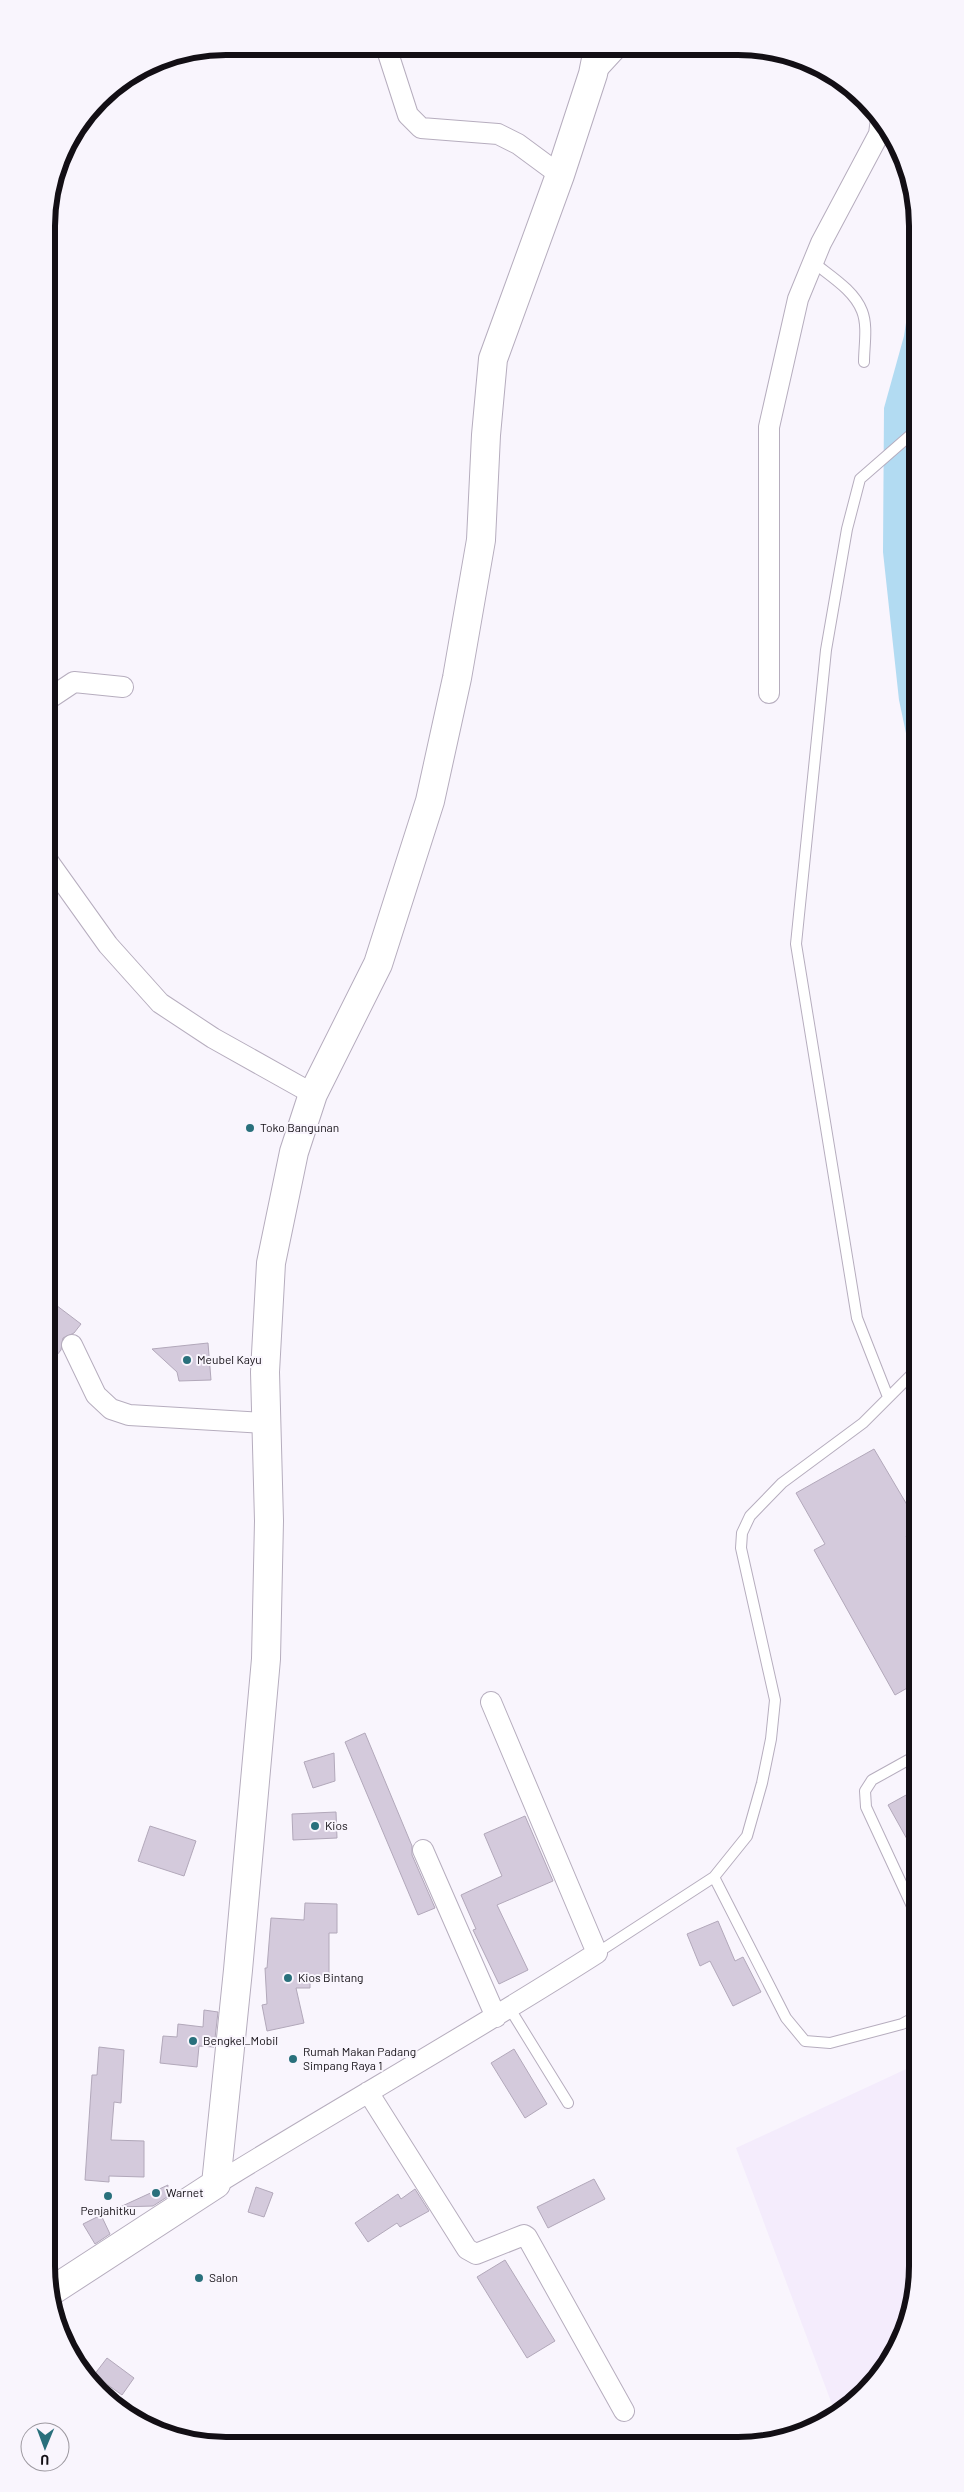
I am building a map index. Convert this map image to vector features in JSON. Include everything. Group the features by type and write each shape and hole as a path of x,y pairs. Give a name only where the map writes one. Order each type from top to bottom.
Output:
{"highway":[{"path":"56,2288 216,2184 238,1970 266,1659 269,1520 265,1372 271,1263 294,1152 313,1094 378,964 430,801 457,678 481,540 486,436 493,359 560,175 596,61"}],"street":[{"path":"389,55 408,115 421,128 498,134 518,144 560,175"},
{"path":"769,693 770,539 768,434 798,299 813,262 880,130"},
{"path":"55,695 74,682 123,687"},
{"path":"55,871 108,945 160,1003 214,1038 313,1094"},
{"path":"72,1345 96,1395 111,1409 129,1415 266,1423"},
{"path":"216,2184 503,2013 597,1953 491,1702"},
{"path":"423,1850 503,2013"},
{"path":"368,2092 467,2249 476,2254 524,2235 527,2237 624,2411"}],"lane":[{"path":"813,262 848,290 862,311 864,362"},
{"path":"888,1397 857,1318 796,944 826,650 847,529 860,479 909,436"},
{"path":"597,1953 714,1876 748,1836 772,1739 775,1700 741,1548 742,1533 750,1516 782,1483 863,1423 909,1377"},
{"path":"909,1759 872,1780 865,1791 866,1807 909,1900"},
{"path":"714,1876 786,2018 805,2041 830,2043 902,2024 909,2020"},
{"path":"503,2013 568,2103"}],"shaded area":[{"path":"909,2068 909,2277 906,2300 896,2332 880,2361 867,2379 851,2395 833,2408 736,2148"}],"water":[{"path":"909,303 909,748 899,700 883,552 884,408 904,336"}],"building":[{"path":"55,1304 81,1324 74,1333 63,1338 61,1350 55,1357"},
{"name":"Meubel Kayu","path":"208,1343 211,1380 179,1381 177,1372 152,1349"},
{"path":"874,1449 909,1508 909,1534 906,1536 909,1542 909,1687 895,1695 814,1550 825,1544 796,1493"},
{"path":"365,1733 412,1846 412,1855 435,1908 418,1915 345,1742"},
{"path":"334,1753 335,1781 313,1788 304,1762"},
{"path":"909,1793 909,1843 888,1805"},
{"name":"Kios","path":"336,1812 337,1838 293,1840 292,1814"},
{"path":"525,1816 553,1881 497,1905 528,1970 499,1984 473,1930 476,1929 461,1895 502,1876 484,1834"},
{"path":"150,1826 196,1841 184,1876 138,1861"},
{"path":"305,1903 337,1904 337,1933 329,1933 329,1978 310,1979 310,1988 296,1988 304,2023 267,2031 262,2005 267,2004 265,1968 267,1968 271,1918 304,1920"},
{"path":"718,1921 735,1961 743,1957 761,1992 733,2006 710,1961 700,1966 687,1934"},
{"name":"Bengkel_Mobil","path":"204,2010 218,2012 214,2047 199,2046 197,2067 160,2063 163,2036 177,2037 178,2024 203,2027"},
{"path":"99,2047 124,2050 121,2103 114,2102 111,2140 144,2141 144,2177 109,2176 109,2182 85,2180 92,2075 97,2075"},
{"path":"514,2049 547,2104 525,2118 491,2063"},
{"path":"594,2179 605,2199 548,2228 537,2207"},
{"path":"168,2185 167,2197 153,2206 120,2207"},
{"path":"256,2187 273,2193 264,2217 248,2212"},
{"path":"415,2189 429,2211 400,2227 397,2223 368,2242 355,2223 398,2194 401,2199"},
{"path":"101,2215 110,2234 95,2244 83,2224"},
{"path":"505,2260 555,2341 527,2358 477,2277"},
{"path":"107,2358 134,2378 122,2395 94,2375"}],"place":[{"name":"Toko Bangunan","path":"250,1128"},
{"name":"Meubel Kayu","path":"187,1360"},
{"name":"Kios","path":"315,1826"},
{"name":"Kios Bintang","path":"288,1978"},
{"name":"Bengkel_Mobil","path":"193,2041"},
{"name":"Rumah Makan Padang Simpang Raya 1","path":"293,2059"},
{"name":"Warnet","path":"156,2193"},
{"name":"Penjahitku","path":"108,2196"},
{"name":"Salon","path":"199,2278"}]}
